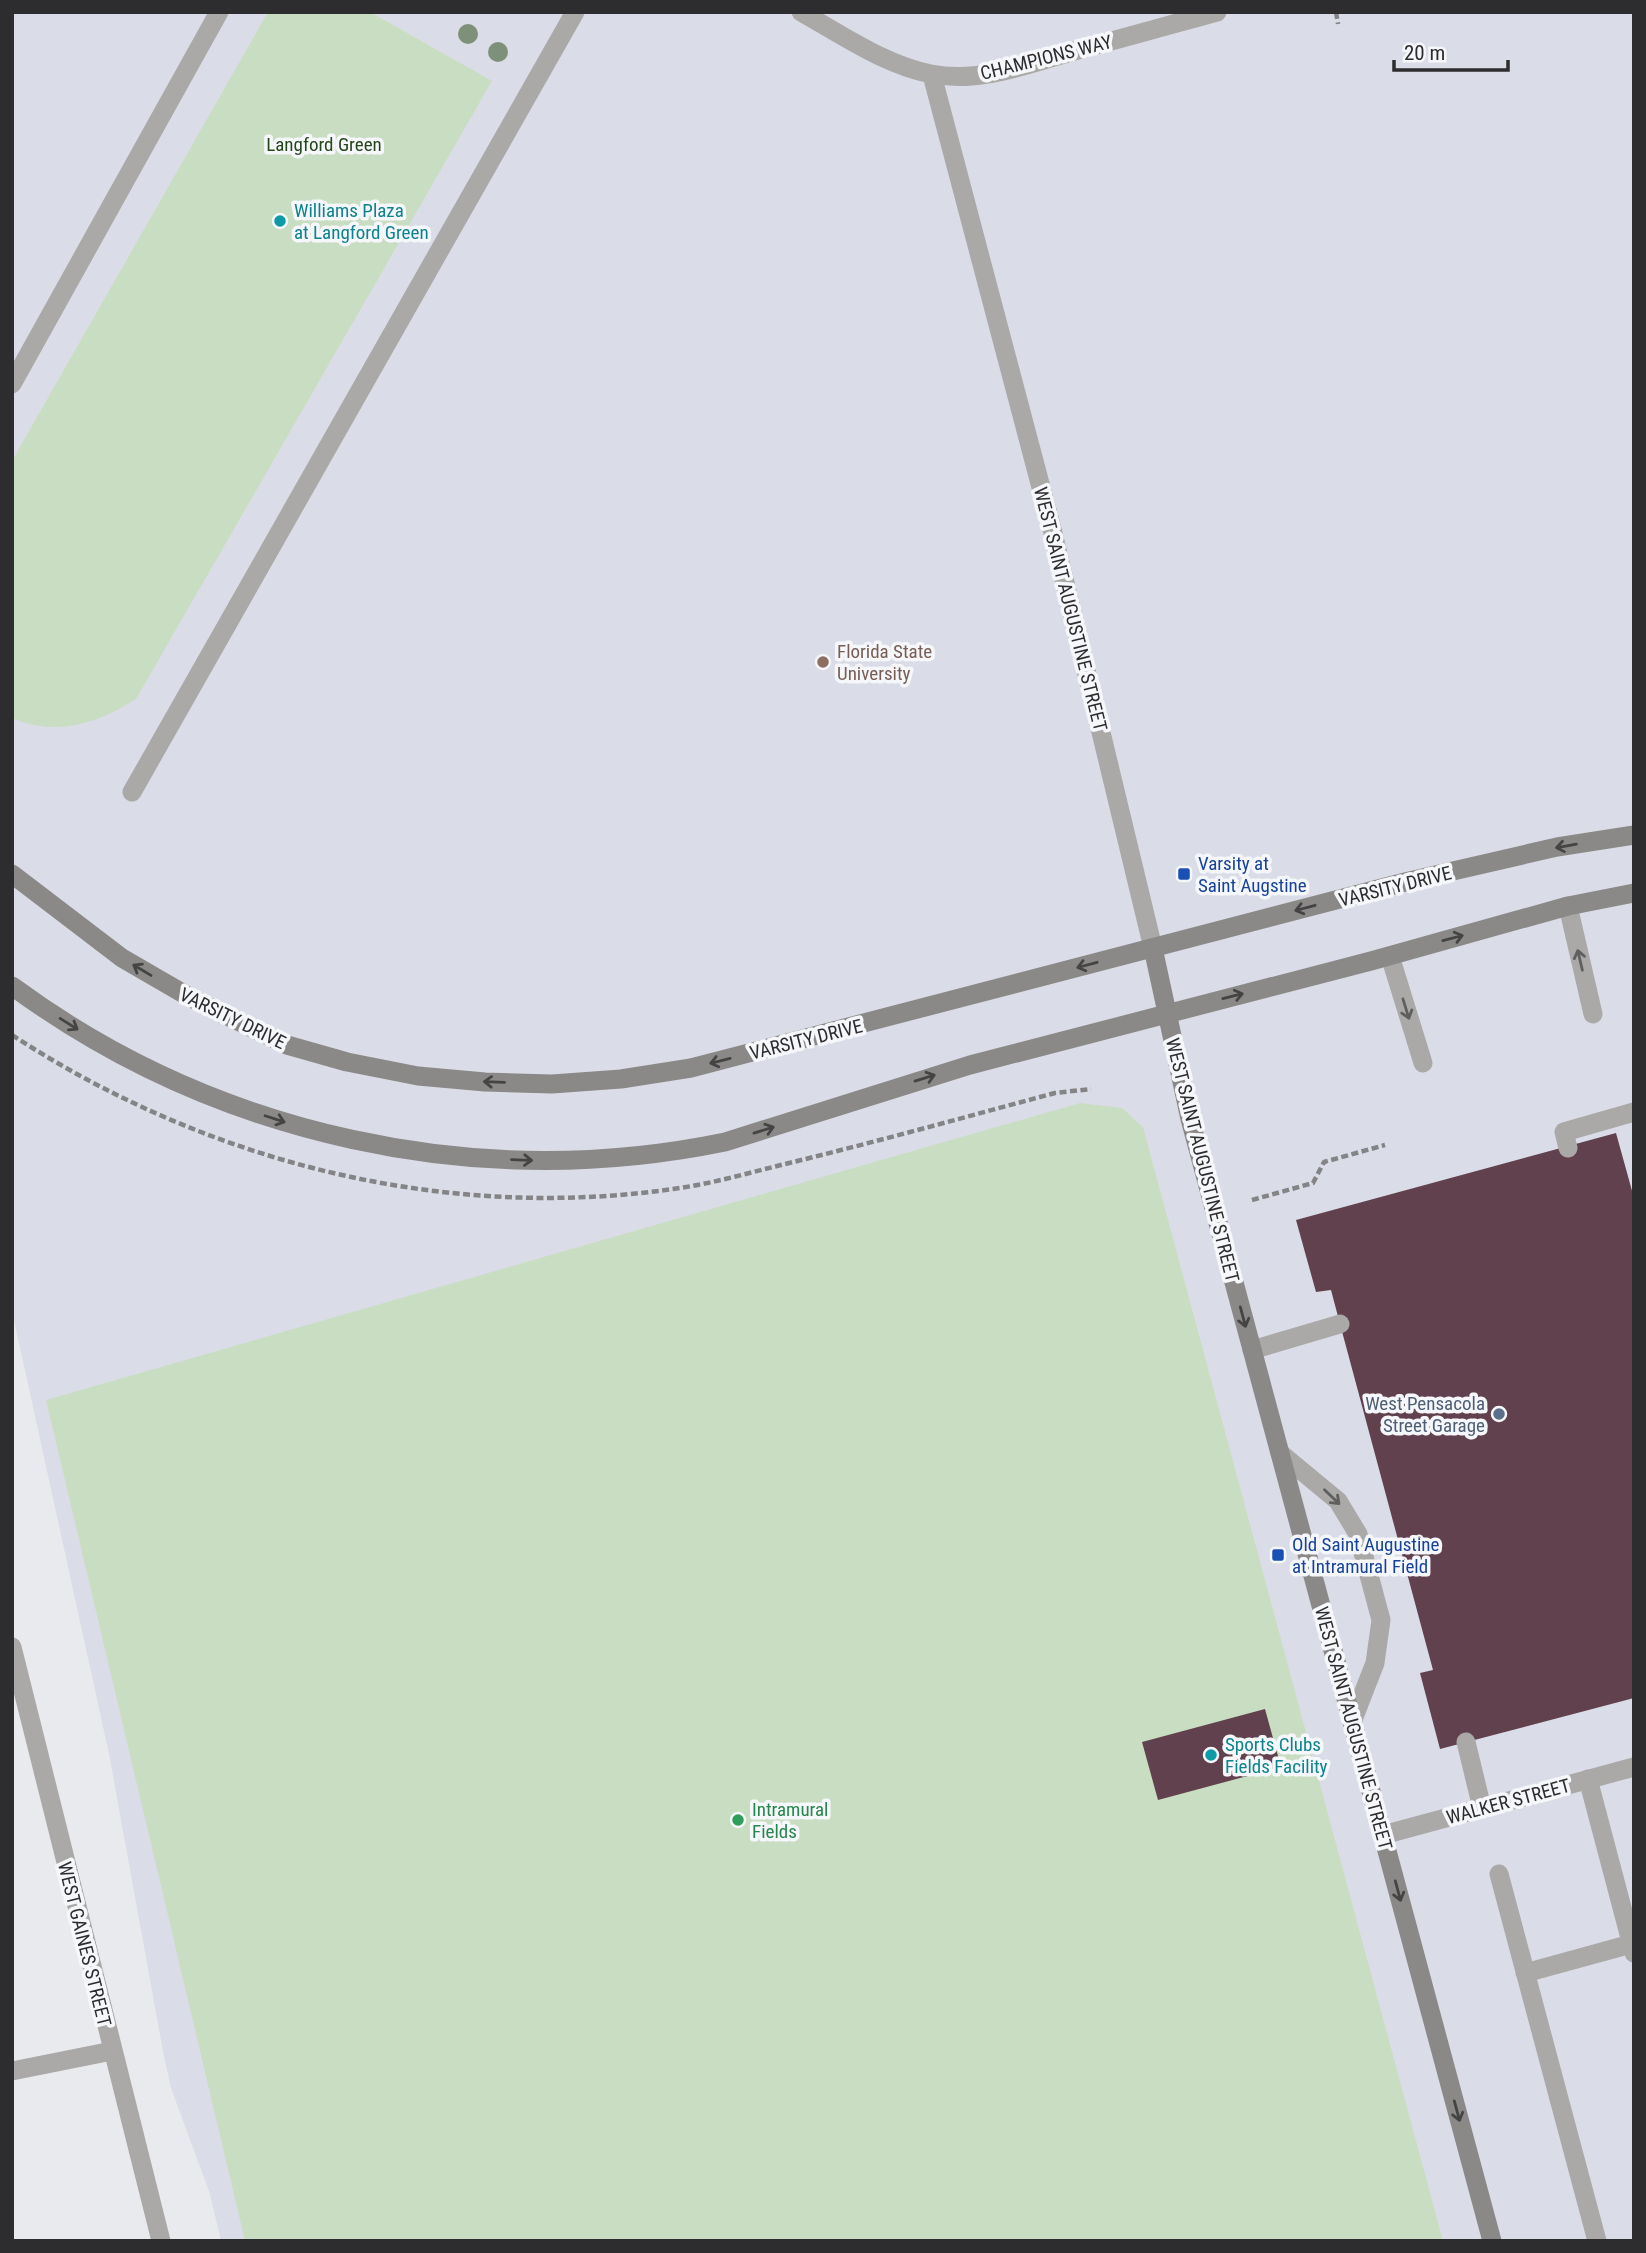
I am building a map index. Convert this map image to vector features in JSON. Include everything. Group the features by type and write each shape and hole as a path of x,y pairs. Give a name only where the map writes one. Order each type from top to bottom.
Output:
{"main road":[{"name":"VARSITY DRIVE","path":"12,874 122,958 191,998 287,1045 347,1062 418,1076 552,1084 621,1079 691,1068 1405,883 1557,847 1634,835"},
{"path":"12,986 85,1035 146,1068 247,1110 334,1137 396,1150 470,1158 534,1160 644,1154 725,1142 970,1065 1390,956 1568,906 1634,894"},
{"name":"WEST SAINT AUGUSTINE STREET","path":"1153,948 1190,1119 1492,2241"}],"street":[{"path":"12,384 219,12"},
{"path":"132,792 575,12"},
{"name":"CHAMPIONS WAY","path":"802,12 880,56 932,75 986,75 1179,17 1217,12"},
{"name":"WEST SAINT AUGUSTINE STREET","path":"932,75 1052,529 1153,948"},
{"path":"1568,906 1592,1014"},
{"path":"1390,956 1423,1063"},
{"path":"1568,1148 1564,1132 1634,1112"},
{"path":"1252,1350 1340,1324"},
{"path":"1280,1453 1338,1501 1358,1534 1368,1571 1381,1620 1375,1663 1352,1722"},
{"name":"WEST GAINES STREET","path":"12,1647 161,2241"},
{"path":"1466,1742 1482,1808"},
{"name":"WALKER STREET","path":"1383,1835 1634,1767"},
{"path":"1525,1973 1633,1949 1588,1779"},
{"path":"1499,1874 1597,2241"},
{"path":"12,2071 112,2051"}],"path":[{"path":"1336,12 1338,24"},
{"path":"1252,1200 1313,1183 1324,1162 1385,1145"}],"shaded area":[{"name":"Florida State University","path":"12,12 1634,12 1634,2241 221,2241 210,2194 171,2088 164,2057 109,1754 12,1311"}],"green space":[{"name":"Langford Green","path":"268,12 370,12 492,81 136,699 106,715 76,725 44,727 28,724 12,718 12,461"},
{"name":"Intramural Fields","path":"1080,1103 1122,1108 1143,1127 1443,2241 245,2241 46,1400"}],"building":[{"name":"West Pensacola Street Garage","path":"1616,1133 1634,1198 1634,1698 1440,1749 1420,1673 1433,1670 1331,1290 1316,1292 1296,1220"},
{"name":"Sports Clubs Fields Facility","path":"1265,1709 1281,1767 1158,1800 1142,1742"}],"place":[{"name":"Williams Plaza at Langford Green","path":"280,221"},
{"name":"Florida State University","path":"823,662"},
{"name":"Varsity at Saint Augstine","path":"1184,874"},
{"name":"West Pensacola Street Garage","path":"1499,1414"},
{"name":"Old Saint Augustine at Intramural Field","path":"1278,1555"},
{"name":"Sports Clubs Fields Facility","path":"1211,1755"},
{"name":"Intramural Fields","path":"738,1820"}]}
